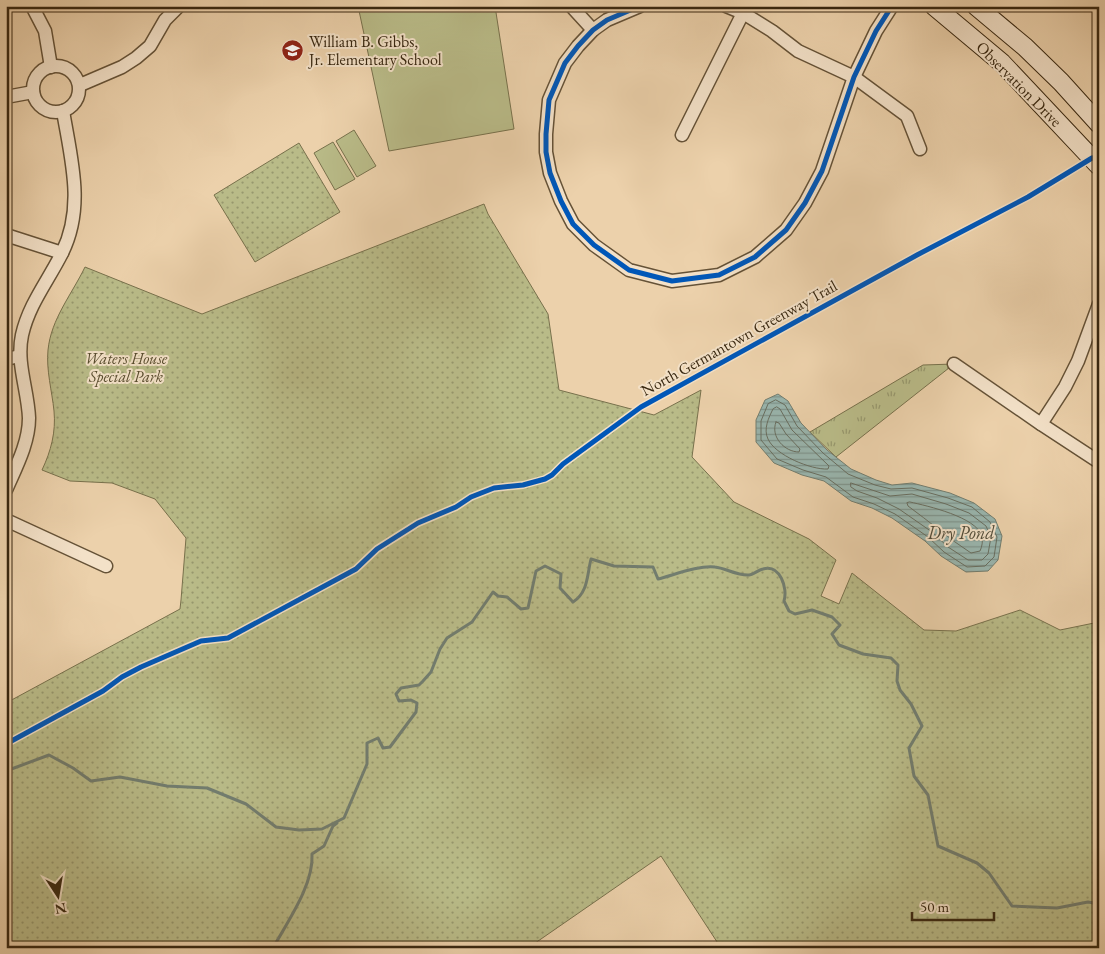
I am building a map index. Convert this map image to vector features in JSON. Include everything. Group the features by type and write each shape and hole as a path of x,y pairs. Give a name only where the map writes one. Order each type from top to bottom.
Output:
{"street":[{"path":"32,6 45,31 51,67"},
{"path":"165,20 166,6"},
{"path":"80,85 122,67 136,58 150,46 165,20 179,6"},
{"path":"571,6 593,30"},
{"path":"640,6 607,20 593,30 565,63 549,100 546,134 550,173 573,224 594,245 629,270 672,281 718,275 755,257 786,230 805,203 822,171 854,77 876,31 892,6"},
{"path":"726,6 743,13 772,31 798,51 854,77 907,116 920,149"},
{"name":"Observation Drive","path":"934,6 1002,63 1099,166"},
{"name":"Observation Drive","path":"976,6 1025,47 1061,82 1099,124"},
{"path":"682,135 743,13"},
{"path":"51,67 68,68 76,76 80,85 79,94 75,102 63,111 54,112 45,108 38,102 33,92 33,82 38,74 44,69 51,67"},
{"path":"6,97 33,92"},
{"path":"6,490 27,438 29,417 20,356 22,336 28,313 62,253 71,232 75,186 63,111"},
{"path":"6,235 62,253"},
{"path":"1041,424 1066,387 1078,361 1099,304"},
{"path":"6,359 20,356"},
{"path":"954,364 1099,462"},
{"path":"6,520 106,566"}],"green space":[{"path":"358,6 495,6 514,129 389,151"},
{"path":"354,130 376,166 357,177 336,141"},
{"path":"333,142 355,179 335,190 314,153"},
{"path":"299,143 340,212 255,262 214,195"},
{"name":"Waters House Special Park","path":"484,204 488,214 548,314 559,390 654,415 701,390 692,457 734,502 809,539 836,560 821,596 839,604 852,573 924,630 956,631 1020,610 1060,630 1099,622 1099,948 721,948 661,856 528,948 6,948 6,703 180,609 186,538 155,499 112,483 70,481 42,470 50,449 54,426 48,365 50,339 58,317 85,267 202,314"},
{"path":"954,364 836,457 810,432 923,365"}],"water":[{"name":"Dry Pond","path":"778,394 788,401 801,423 827,450 851,469 892,485 912,483 950,493 974,503 995,519 1002,536 998,560 988,571 966,572 941,556 925,541 892,518 872,508 851,501 824,481 802,475 774,463 756,442 756,420 765,400"}],"waterway":[{"path":"6,771 49,755 73,768 91,781 120,777 167,786 207,788 246,804 276,827 299,830 322,829 344,818 367,764 367,743 378,738 383,748 390,747 416,712 417,703 411,700 399,701 396,694 401,688 419,685 423,681 431,672 440,649 447,638 472,622 493,592 498,596 507,597 521,609 528,608 536,571 545,566 561,574 560,588 573,602 582,594 588,577 591,559 614,566 653,567 658,579 709,567 745,575 751,575 769,568 778,574 784,584 784,601 789,611 795,614 812,610 832,617 840,625 832,634 839,645 863,654 891,658 898,665 897,681 900,690 911,704 922,726 909,748 914,776 928,795 938,846 977,863 989,873 1012,906 1057,908 1088,902 1099,904"},
{"path":"273,948 299,902 309,878 312,854 324,846 333,826 337,823"}],"cycle path":[{"path":"640,6 607,20 593,30 565,63 549,100 546,152 550,173 573,224 594,245 629,270 672,281 719,275 755,257 786,230 805,203 822,171 854,77 876,31 892,6"},
{"name":"North Germantown Greenway Trail","path":"6,744 103,691 122,677 141,667 201,641 228,638 356,569 377,549 418,523 494,488 523,485 545,479 641,407 917,255 1028,197 1092,158"}],"place":[{"name":"William B. Gibbs, Jr. Elementary School","path":"293,50"}]}
